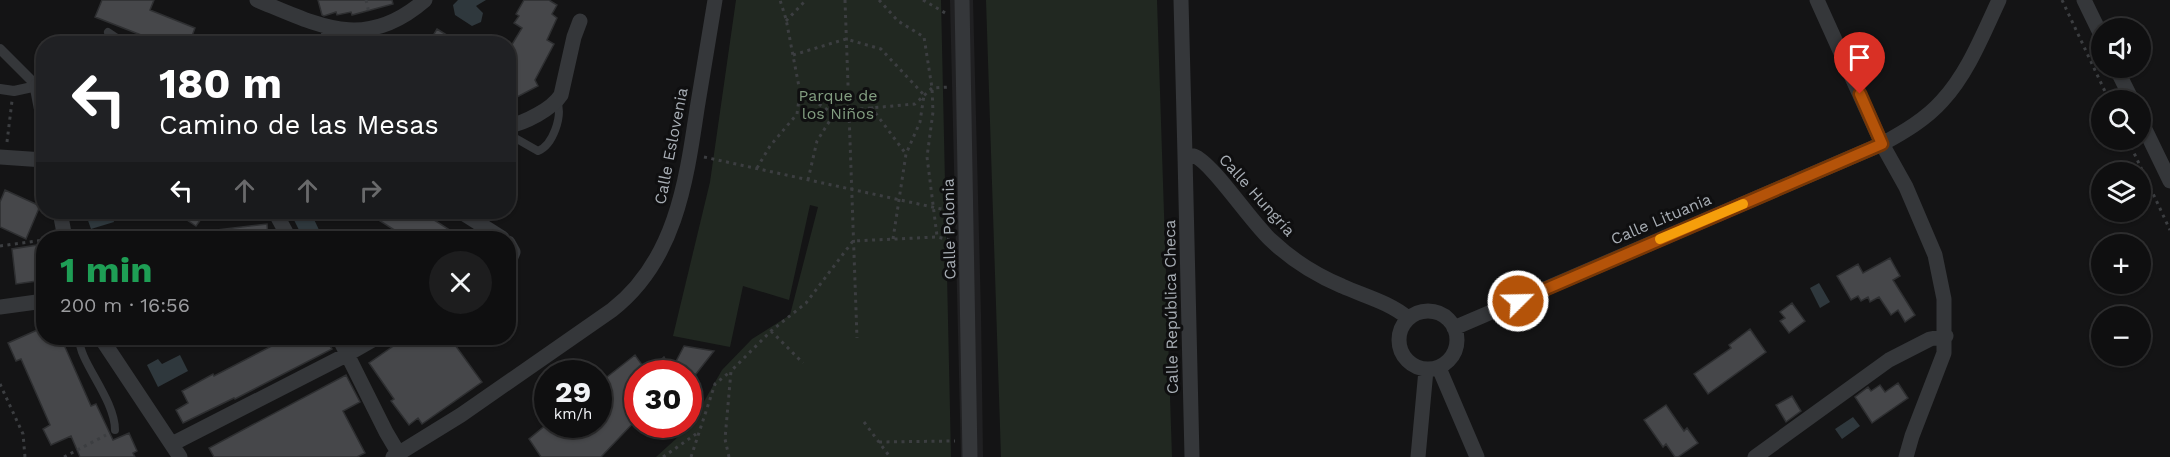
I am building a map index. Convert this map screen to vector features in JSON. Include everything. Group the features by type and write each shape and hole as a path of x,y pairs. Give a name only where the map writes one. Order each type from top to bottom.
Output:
{"street":[{"path":"257,0 328,36"},
{"path":"368,36 425,0"},
{"name":"Calle Eslovenia","path":"396,455 461,415 626,300 645,276 670,230 682,196 715,0"},
{"name":"Calle Polonia","path":"962,0 970,457"},
{"path":"1181,0 1185,156"},
{"path":"1817,0 1882,144 1906,187 1935,255 1944,299 1946,336 1940,369 1912,436 1906,457"},
{"name":"Calle Lituania","path":"1455,328 1882,144 1911,127 1941,103 1953,88 1999,0"},
{"path":"2084,0 2093,18"},
{"path":"516,123 530,118 557,101 561,94 580,21"},
{"path":"0,49 36,82"},
{"path":"0,89 14,91 36,87"},
{"path":"2151,142 2170,182"},
{"name":"Calle Hungría","path":"1185,156 1201,160 1221,180 1258,228 1304,266 1339,285 1382,302 1408,318"},
{"name":"Calle República Checa","path":"1185,156 1192,457"},
{"path":"3,157 36,159"},
{"path":"472,219 491,231"},
{"path":"0,307 36,302"},
{"path":"1434,311 1449,320 1455,328 1456,346 1447,363 1432,369 1416,368 1402,355 1398,335 1408,318 1416,313 1434,311"},
{"path":"1755,457 1889,360 1930,339 1946,336"},
{"path":"105,345 176,450 364,345"},
{"path":"343,345 396,455"},
{"path":"1418,457 1432,369"},
{"path":"1432,369 1477,457"}],"lane":[{"path":"108,32 114,36"},
{"path":"516,139 538,151 551,141 559,111 557,101"},
{"path":"81,345 81,351 108,398 115,430"}],"path":[{"path":"757,168 770,147 797,114 800,92 780,0"},
{"path":"786,21 806,0"},
{"path":"845,0 857,338"},
{"path":"879,0 897,21 924,37 932,87 933,112 927,157 937,237"},
{"path":"923,0 963,22"},
{"path":"2062,0 2104,90"},
{"path":"793,55 846,39 881,49 924,95 921,122 906,154 893,239"},
{"path":"808,180 817,141 834,114 871,107 915,104 932,87 964,87"},
{"path":"3,157 14,91"},
{"path":"800,92 834,114"},
{"path":"871,107 906,154"},
{"path":"2133,150 2170,230"},
{"path":"690,154 946,210"},
{"path":"702,421 715,384 771,331 806,303 853,241 937,237 946,241 967,242"},
{"path":"0,246 36,241"},
{"path":"771,331 803,363"},
{"path":"729,457 725,439 731,371"},
{"path":"0,384 23,434 25,457"},
{"path":"864,422 890,457"},
{"path":"64,457 115,430"},
{"path":"663,457 691,438"},
{"path":"691,457 697,438"},
{"path":"879,442 970,441"}],"shaded area":[{"path":"458,0 486,0 476,6 483,13 481,22 472,26 455,15 453,5"},
{"path":"950,0 973,0 983,457 961,457"},
{"path":"87,219 113,219 114,222 91,229"},
{"path":"294,219 314,219 320,231 300,231"},
{"path":"1819,283 1830,302 1820,308 1810,288"},
{"path":"180,355 188,371 158,387 147,365 158,359 162,364"},
{"path":"1853,417 1860,426 1842,439 1835,429"}],"green space":[{"name":"Parque de los Niños","path":"736,0 941,0 951,457 656,457 677,438 702,438 702,405 722,370 752,339 790,315 818,207 810,205 789,300 743,286 730,347 673,336 710,182"},
{"path":"986,0 1157,0 1172,457 1001,457"}],"building":[{"path":"102,0 154,0 150,10 195,28 192,36 141,36 95,17"},
{"path":"318,0 392,0 393,4 352,15 351,12 337,15 336,12 324,16"},
{"path":"524,0 549,0 557,5 552,14 557,18 547,40 554,44 535,80 538,86 517,97 516,38 522,28 514,23 519,16 516,14"},
{"path":"437,29 448,36 433,36"},
{"path":"5,190 36,204 36,215 26,239 0,227 0,202"},
{"path":"186,219 201,219 196,226"},
{"path":"377,219 433,219 451,231 396,231"},
{"path":"267,224 268,231 209,231"},
{"path":"36,245 36,281 16,284 12,249"},
{"path":"1890,258 1900,276 1893,280 1915,315 1905,322 1898,310 1891,315 1879,297 1870,302 1868,297 1861,301 1858,296 1851,300 1837,276 1858,264 1863,273"},
{"path":"1792,303 1805,321 1789,333 1780,321 1785,318 1780,312"},
{"path":"1750,329 1766,352 1708,394 1694,374 1731,348 1729,345"},
{"path":"36,331 36,345 64,345 91,406 96,404 113,440 129,433 137,451 133,453 135,457 80,457 71,436 51,445 43,429 50,425 21,359 16,361 8,343"},
{"path":"274,345 329,345 332,349 183,423 176,410 188,403 182,391 213,374 214,376"},
{"path":"395,345 455,345 482,382 422,424 418,418 409,425 391,401 394,399 369,363"},
{"path":"684,346 714,351 702,366 702,360 677,360"},
{"path":"635,355 639,360 629,360"},
{"path":"624,364 624,433 601,457 541,457 529,439 534,435 534,438 612,438 612,373"},
{"path":"346,375 360,402 343,411 365,453 357,457 214,457 209,448"},
{"path":"1898,383 1908,398 1872,423 1855,397 1868,387 1871,391 1880,385 1885,392"},
{"path":"1792,396 1801,411 1786,422 1776,405"},
{"path":"1666,405 1684,431 1687,428 1698,443 1678,457 1675,457 1666,444 1663,447 1644,420"}],"slow traffic":[{"path":"1660,239 1743,204"}],"route":[{"path":"1518,301 1882,144 1860,94"}]}
